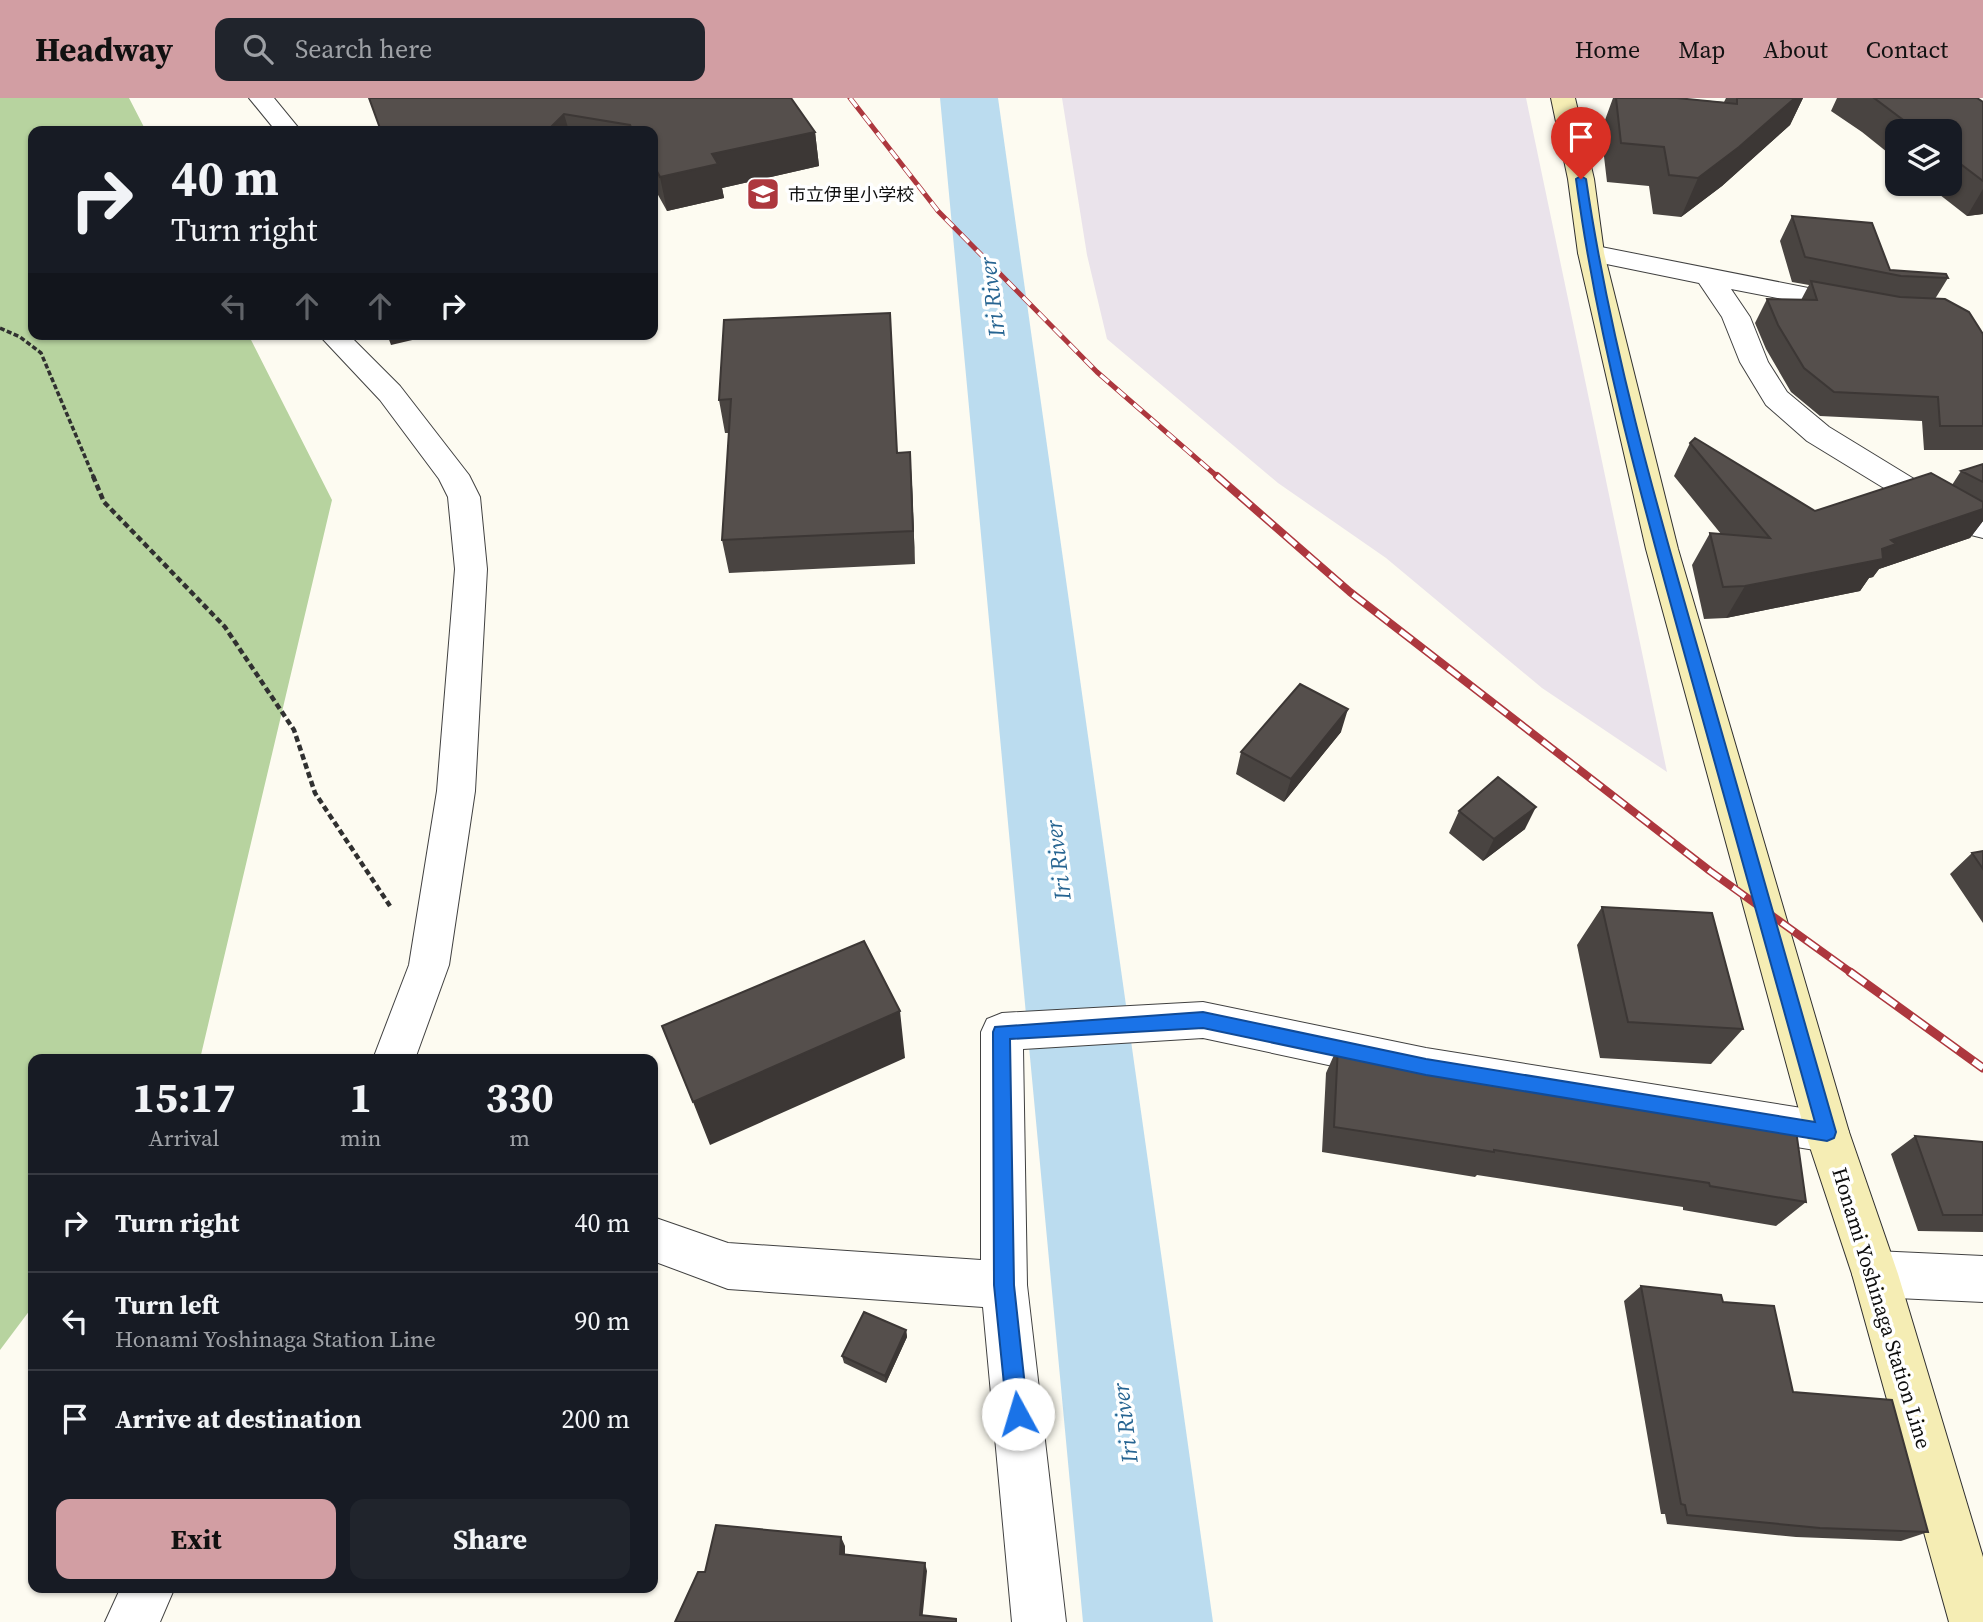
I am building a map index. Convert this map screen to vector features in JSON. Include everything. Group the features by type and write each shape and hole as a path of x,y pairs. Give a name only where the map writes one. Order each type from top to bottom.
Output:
{"main road":[{"name":"Honami Yoshinaga Station Line","path":"1563,98 1581,179 1591,253 1662,549 1827,1132 1875,1274 1976,1622"}],"street":[{"path":"261,98 285,126"},
{"path":"1591,253 1874,309"},
{"path":"1709,277 1736,317 1754,362 1776,398 1818,435 1926,500 1970,524 1983,527"},
{"path":"338,340 390,393 453,475 464,497 471,569 457,777 429,965 396,1054"},
{"path":"1039,1622 1004,1285 1002,1032 1203,1020 1426,1067 1827,1132"},
{"path":"658,1242 727,1266 1004,1285"},
{"path":"1875,1274 1983,1279"},
{"path":"132,1622 146,1593"}],"path":[{"path":"0,328 20,337 41,353 104,502 225,627 294,730 315,793 429,965"}],"shaded area":[{"path":"1062,98 1526,98 1667,772 1542,688 1386,558 1278,483 1107,339 1087,255"}],"green space":[{"path":"0,98 129,98 143,126 28,126 28,340 251,340 332,500 201,1054 28,1054 28,1313 0,1350"}],"building":[{"path":"369,98 791,98 815,132 712,154 718,164 660,177 658,126 630,126 564,114 552,126 379,126"},
{"path":"1616,98 1677,98 1737,104 1737,98 1795,98 1739,147 1698,178 1669,175 1664,147 1621,143"},
{"path":"1874,98 1977,98 1983,102 1983,181 1962,165 1962,119 1902,119"},
{"path":"1792,216 1872,223 1890,270 1946,274 1948,278 1901,276 1805,257"},
{"path":"1811,281 1900,297 1945,299 1969,312 1983,334 1983,426 1940,426 1938,397 1834,392 1804,368 1778,325 1767,299 1817,300"},
{"path":"890,313 897,453 910,452 913,531 722,540 731,399 719,400 724,320"},
{"path":"1695,438 1815,511 1931,473 1983,502 1983,509 1891,540 1896,544 1882,549 1883,559 1745,586 1723,587 1710,533 1770,538 1690,443"},
{"path":"1983,464 1983,482 1961,471"},
{"path":"1300,684 1348,709 1291,779 1241,752"},
{"path":"1498,777 1536,807 1494,839 1459,811"},
{"path":"1983,851 1983,869 1972,853"},
{"path":"1602,907 1712,913 1743,1029 1628,1022"},
{"path":"864,941 900,1011 693,1102 662,1026"},
{"path":"1338,1046 1425,1060 1424,1069 1491,1080 1491,1083 1796,1130 1806,1202 1710,1186 1709,1183 1334,1127"},
{"path":"1915,1136 1983,1142 1983,1215 1943,1215"},
{"path":"1641,1286 1721,1295 1723,1302 1774,1306 1793,1392 1892,1400 1928,1532 1820,1528 1687,1515 1685,1505 1681,1504"},
{"path":"864,1312 906,1330 885,1376 842,1356"},
{"path":"716,1525 841,1537 840,1554 925,1563 920,1615 956,1619 956,1622 675,1622 698,1572 705,1572"}],"waterway":[{"name":"Iri River","path":"969,98 1148,1622"}],"railway":[{"path":"850,98 938,211 1097,372 1219,478"},
{"path":"1217,476 1350,592 1710,871 1853,974"},
{"path":"1850,972 1983,1068"}],"place":[{"name":"市立伊里小学校","path":"763,194"}],"route":[{"path":"1018,1414 1004,1285 1002,1032 1203,1020 1426,1067 1827,1132 1662,549 1591,253 1581,179"}]}
